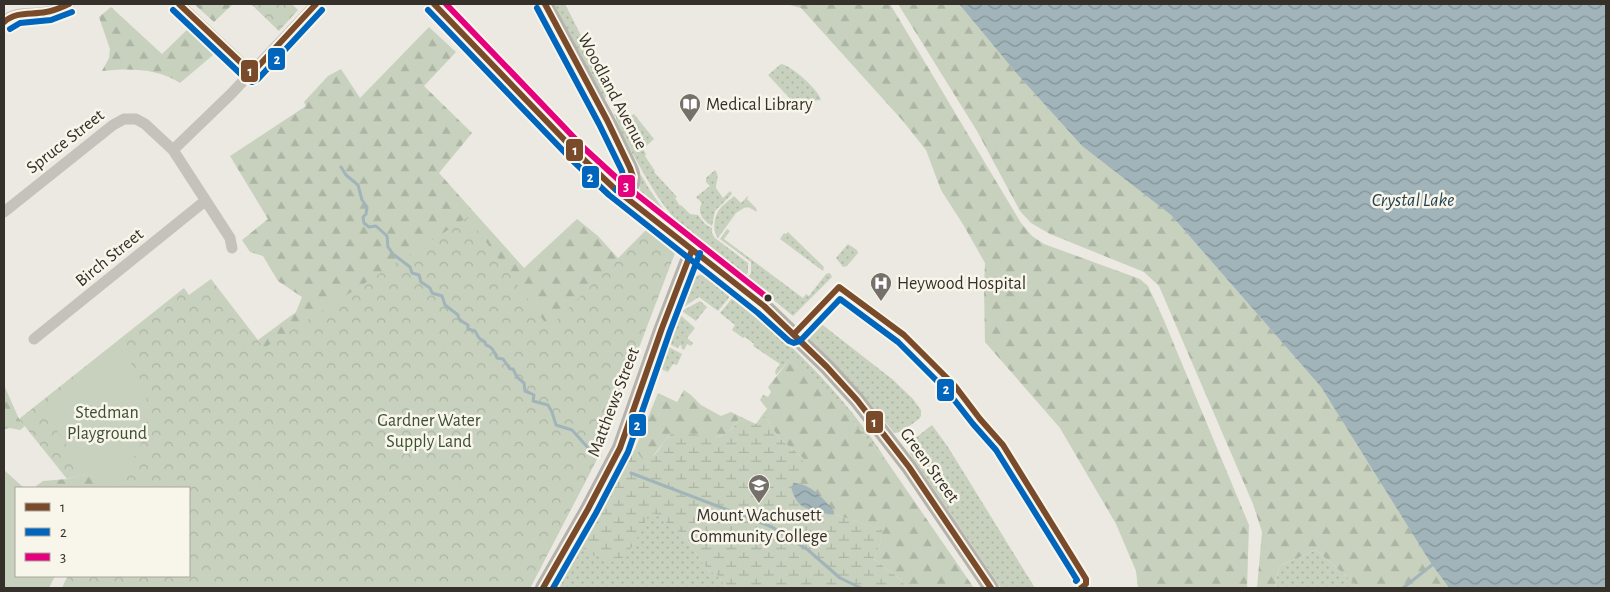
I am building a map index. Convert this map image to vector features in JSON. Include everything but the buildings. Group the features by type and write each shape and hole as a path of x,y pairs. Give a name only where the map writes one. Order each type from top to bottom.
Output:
{"street":[{"path":"4,22 21,13 46,12 69,4"},
{"path":"179,4 252,72"},
{"path":"173,150 229,96 316,4"},
{"name":"Green Street","path":"434,4 579,155 623,196 764,306 812,351 842,383 909,467 991,588"},
{"name":"Woodland Avenue","path":"545,4 607,120 630,168 633,182 623,196"},
{"name":"Spruce Street","path":"4,212 120,121 133,118 145,124 173,150 230,238 232,248"},
{"name":"Birch Street","path":"34,339 205,201"},
{"name":"Matthews Street","path":"543,588 620,448 662,328 692,250"}],"green space":[{"path":"194,4 233,4 214,22"},
{"path":"251,4 292,4 298,10 279,31"},
{"path":"554,4 565,4 608,89 605,99 603,98"},
{"path":"786,4 890,4 1021,223 1032,236 1044,244 1140,279 1148,286 1249,525 1247,588 1138,588 1136,571 1116,524 1060,428 985,342 985,263 941,190 926,150 902,120 801,8"},
{"path":"898,4 959,4 1017,74 1082,146 1171,215 1321,387 1430,562 1449,588 1357,588 1353,582 1316,550 1279,566 1275,588 1257,588 1262,532 1253,504 1159,286 1144,272 1050,234 1031,223 1020,211 977,131"},
{"path":"111,7 162,54 192,25 219,50 180,83 162,74 143,70 102,71 109,58 110,49 99,17"},
{"name":"Gardner Water Supply Land","path":"429,27 456,52 424,86 472,133 439,173 524,268 577,219 598,236 627,268 596,461 530,588 62,588 68,577 190,577 190,487 110,487 263,348 258,340 296,312 302,297 278,281 263,256 250,252 242,240 268,219 230,156 306,106 304,102 328,76 341,69 360,98"},
{"path":"781,64 786,65 804,79 815,90 821,100 813,101 797,98 793,102 768,75"},
{"path":"628,104 629,106 621,111 619,116 621,120 634,114 654,139 643,149 654,172 677,197 675,198 680,206 690,214 698,215 705,224 712,228 715,238 748,263 748,273 745,276 685,229 658,196 617,125 614,115"},
{"path":"715,170 718,176 716,188 723,198 730,191 732,194 715,211 712,226 706,222 700,213 702,203 696,197 710,186 706,182 706,178"},
{"path":"641,175 660,205 684,232 644,207 639,195"},
{"path":"734,196 741,203 748,196 747,199 756,208 757,212 748,207 736,213 718,238 714,228 717,213"},
{"name":"Gardner Water Supply Land","path":"468,217 549,328 646,230 675,253 596,461 530,588 62,588 68,577 190,577 190,487 109,487 85,474 67,479 19,419 184,288 189,295 211,279 264,348"},
{"path":"727,229 730,231 724,239 803,298 806,294 809,296 826,274 830,273 832,277 793,316 747,278 751,273 751,262 720,239"},
{"path":"788,232 824,267 823,271 780,239 784,233"},
{"path":"848,244 857,250 858,253 847,266 843,267 836,258"},
{"path":"704,274 732,294 718,311 699,297 679,310 689,283 693,278"},
{"path":"734,296 786,342 835,392 870,436 888,463 794,355 776,375 775,371 780,364 753,346 754,344 745,337 743,338 732,330 735,325 720,313"},
{"path":"700,301 707,307 696,321 682,311"},
{"path":"678,313 695,328 687,338 693,343 691,346 687,344 684,350 680,345 678,348 667,343"},
{"path":"815,319 892,379 913,399 921,410 919,419 901,432 894,433 861,393 809,338 807,330"},
{"path":"667,346 682,354 677,365 673,364 668,372 659,366"},
{"name":"Stedman Playground","path":"120,348 134,368 143,386 147,406 147,419 141,445 135,457 127,468 107,486 85,474 47,415 48,405 51,402"},
{"path":"794,354 888,463 974,588 907,588 901,580 874,559 880,544 881,530 834,514 825,515 794,499 803,458 779,438 763,414 767,409 760,400 763,395 768,397 771,392 768,387"},
{"path":"4,385 19,419 25,426 20,430 4,429"},
{"path":"684,390 701,405 721,416 731,412 741,417 727,434 711,439 669,435 651,459 643,462 635,449 658,393 677,402"},
{"path":"763,414 779,438 803,458 801,483 794,483 810,510 834,514 882,530 880,544 874,559 901,580 907,588 727,588 717,575 707,569 684,536 652,513 648,516 629,550 618,560 612,562 603,560 580,546 624,462 635,449 644,461 650,459 673,433 679,431 705,437 719,437 728,433 741,417 756,424"},
{"path":"932,425 948,447 1035,588 1001,588 912,457 909,451 909,443"},
{"path":"4,470 23,487 15,487 15,577 54,577 49,588 4,588"},
{"name":"Gardner Water Supply Land","path":"85,474 110,487 36,486 43,481 67,479"},
{"path":"652,513 657,514 684,536 707,569 717,575 727,588 557,588 580,546 590,553"},
{"path":"1316,550 1353,582 1357,588 1275,588 1279,566"}],"water":[{"name":"Crystal Lake","path":"959,4 1606,4 1606,588 1449,588 1430,562 1321,387 1171,215 1082,146 1017,74"},
{"path":"794,483 806,486 816,492 826,501 834,511 834,514 827,514 803,507 795,498 791,487"}],"waterway":[{"path":"341,167 346,175 358,185 362,200 367,207 366,214 363,217 364,223 369,227 376,226 387,236 388,247 393,254 410,267 412,273 419,275 421,282 430,288 432,293 442,296 445,305 468,325 468,329 475,331 479,338 492,348 497,358 503,359 510,369 513,369 517,377 524,383 525,391 534,395 533,401 548,405 556,425 572,430 591,451 600,456"},
{"path":"631,473 772,527 808,550 840,578 861,588"},
{"path":"1403,588 1432,565"}],"transit line":[{"name":"1","path":"4,22 14,16 40,13 58,9 69,4"},
{"name":"1","path":"179,4 252,73 316,4"},
{"name":"1","path":"434,4 579,155 615,189 764,306 827,367 857,400 909,467 991,588"},
{"name":"3","path":"446,4 585,149 621,182 769,299"},
{"name":"1","path":"545,4 607,120 630,168 633,177 632,183 623,196"},
{"name":"2","path":"537,8 622,171 624,181 616,190"},
{"name":"2","path":"173,10 246,79 252,82 258,79 322,10"},
{"name":"2","path":"428,10 573,161 609,195 758,313 789,341 794,343 800,341 840,299 898,342 948,392 996,450 1076,581"},
{"name":"2","path":"10,29 20,23 51,20 72,12"},
{"name":"1","path":"543,588 620,448 662,328 692,250"},
{"name":"2","path":"553,588 628,452 670,331 700,253"},
{"name":"1","path":"794,334 839,287 904,335 955,386 1003,445 1086,579 1086,584 1081,588"}],"place":[{"name":"Medical Library","path":"690,123"},
{"name":"Heywood Hospital","path":"881,302"},
{"name":"Mount Wachusett Community College","path":"759,504"}]}
